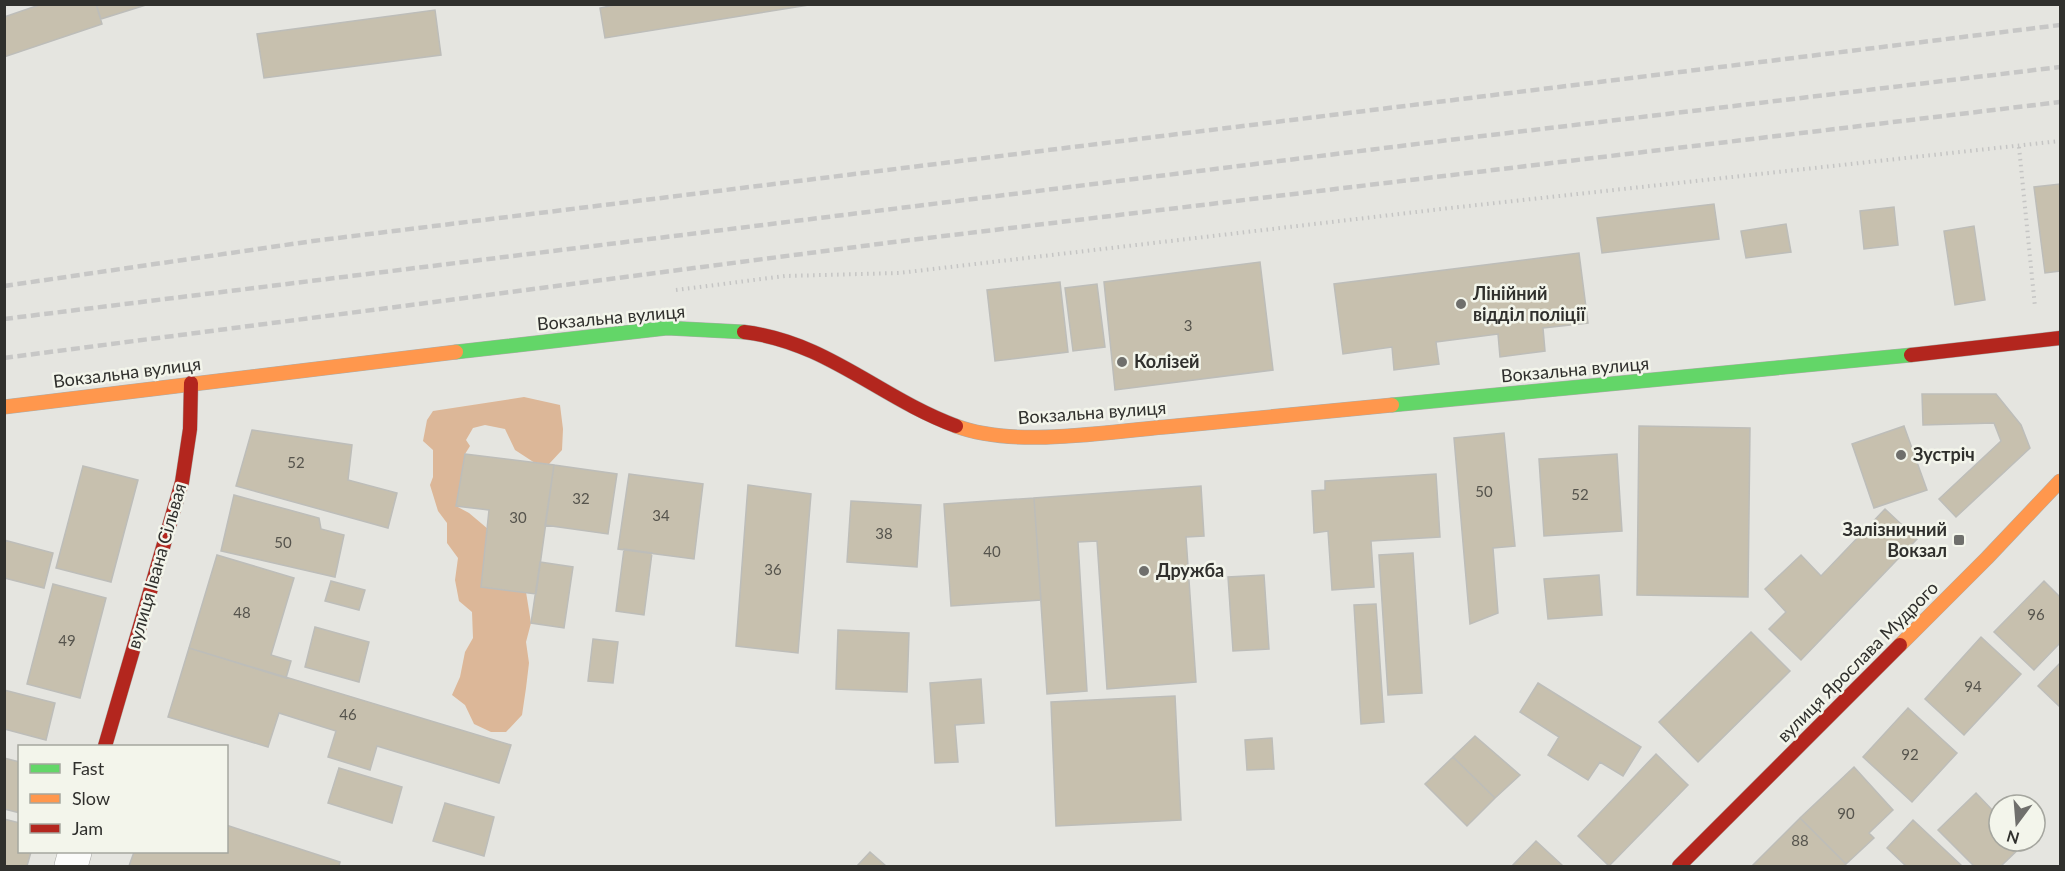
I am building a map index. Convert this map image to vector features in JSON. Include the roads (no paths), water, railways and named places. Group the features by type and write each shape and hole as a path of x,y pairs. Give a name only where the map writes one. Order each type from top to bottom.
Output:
{"street":[{"name":"Вокзальна вулиця","path":"4,407 191,382 667,328 711,328 758,333 795,343 834,361 917,409 962,428 1005,436 1066,436 1863,361 2061,338"},
{"name":"вулиця Івана Сільвая","path":"106,745 182,482 190,429 191,382"},
{"name":"вулиця Ярослава Мудрого","path":"1679,867 2061,481"}],"railway":[{"path":"4,286 313,241 2060,25"},
{"path":"4,319 1441,141 2060,67"},
{"path":"4,358 894,242 2060,102"}],"place":[{"name":"Лінійний відділ поліції","path":"1461,304"},
{"name":"Колізей","path":"1122,362"},
{"name":"Зустріч","path":"1901,455"},
{"name":"Залізничний Вокзал","path":"1959,540"},
{"name":"Дружба","path":"1144,571"}]}
